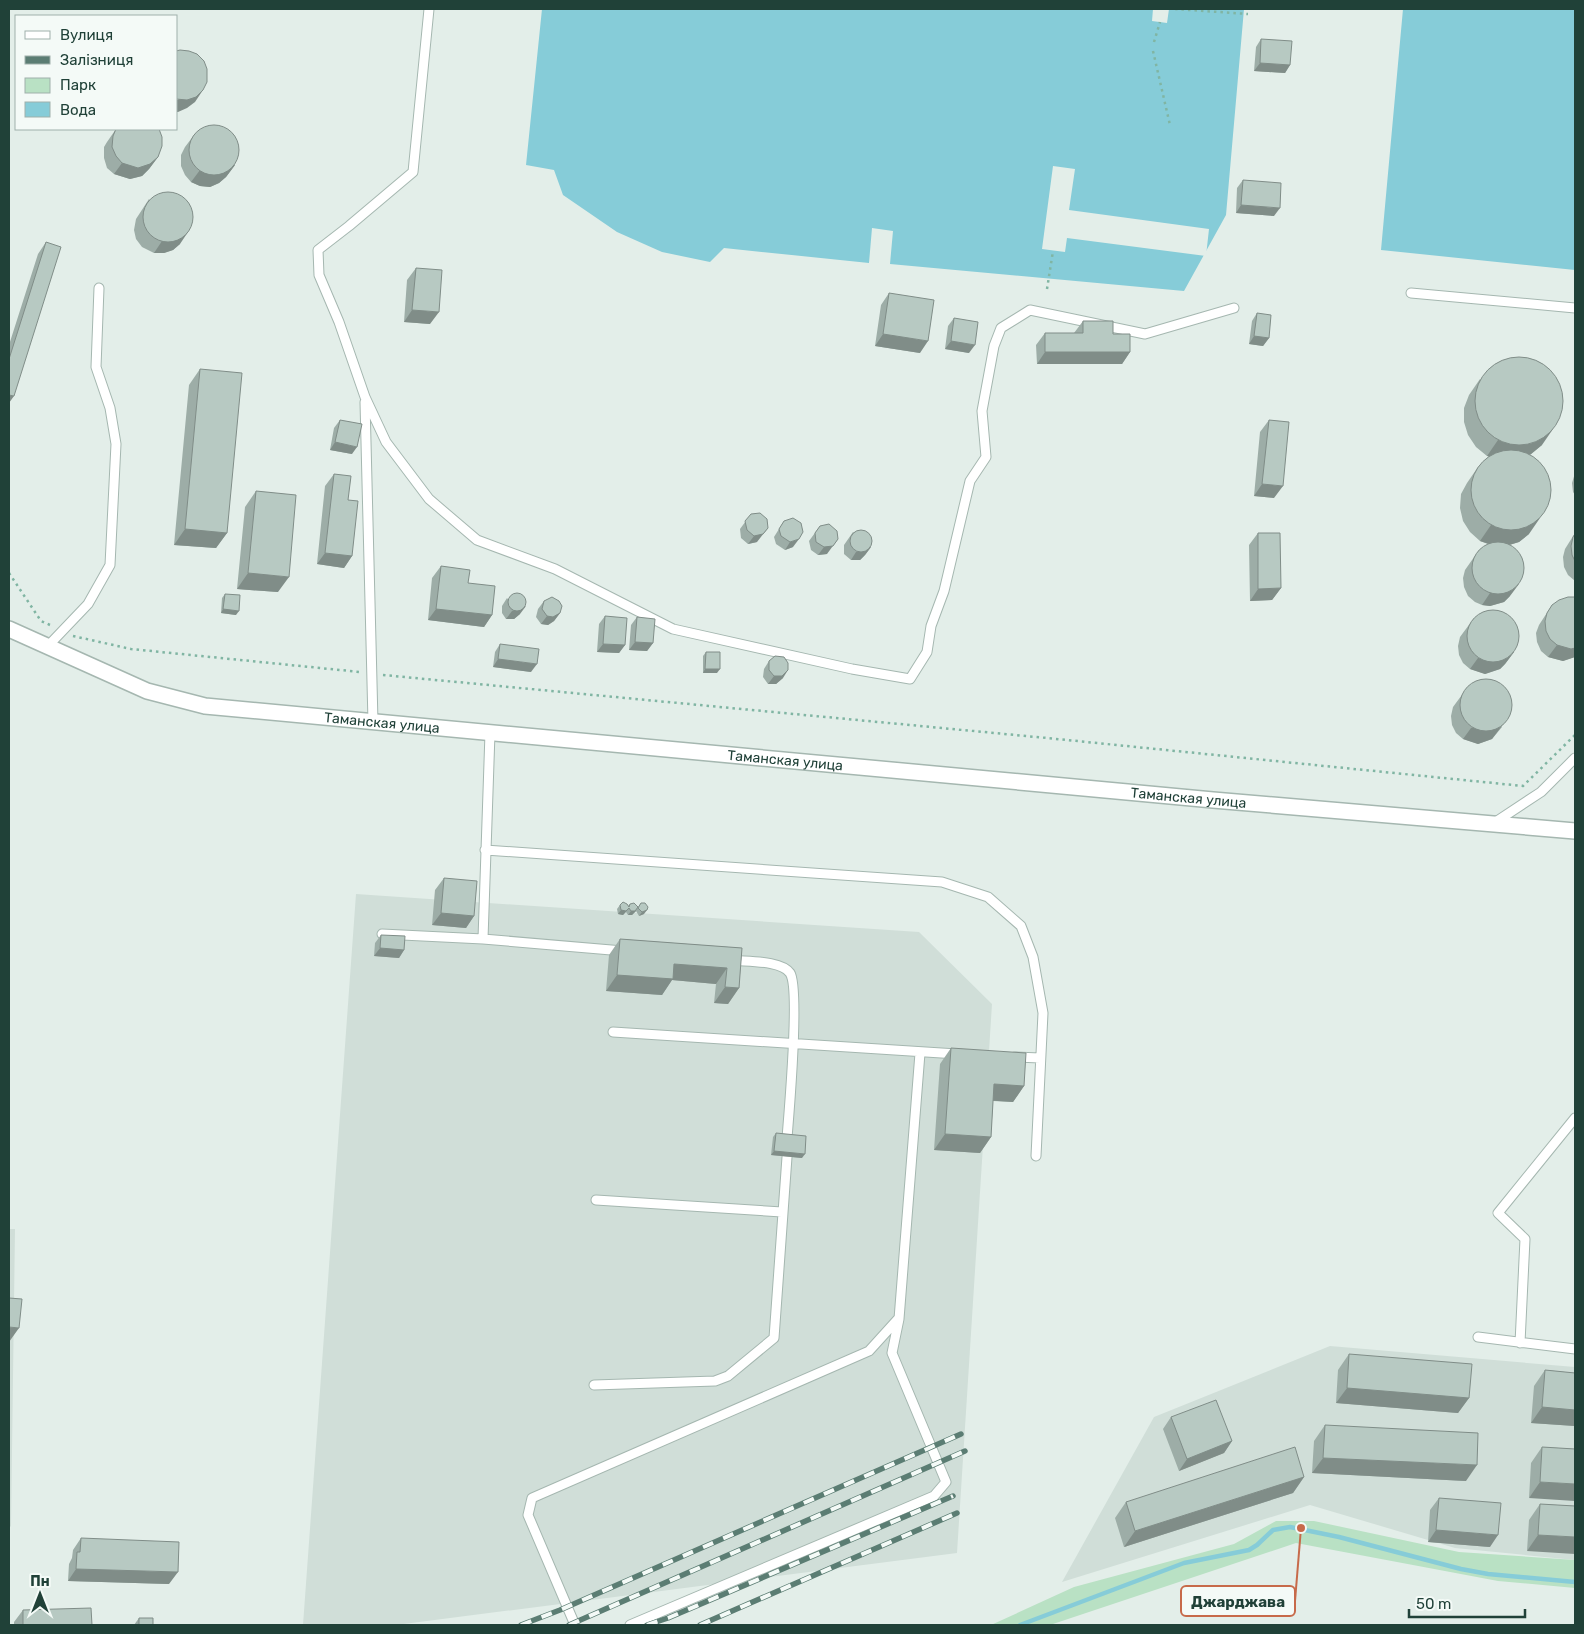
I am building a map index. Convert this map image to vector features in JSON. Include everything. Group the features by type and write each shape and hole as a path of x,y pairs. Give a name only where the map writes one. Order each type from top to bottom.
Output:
{"street":[{"name":"Таманская улица","path":"9,629 146,691 205,706 1213,800 1575,831"}],"lane":[{"path":"429,9 413,172 318,250 319,275 339,322 365,397 386,442 428,499 477,540 555,569 673,629 852,669 910,678 927,652 931,626 944,591 970,481 986,457 982,411 994,346 1001,328 1030,310 1145,334 1234,308"},
{"path":"47,646 88,604 110,565 116,444 110,408 96,367 99,288"},
{"path":"1411,293 1575,308"},
{"path":"365,397 373,722"},
{"path":"483,939 490,733"},
{"path":"1493,824 1542,792 1575,758"},
{"path":"485,850 942,882 988,897 1021,926 1033,957 1043,1013 1036,1156"},
{"path":"382,934 483,939 631,952"},
{"path":"720,959 779,964 790,973 794,986 788,1138"},
{"path":"613,1032 968,1055"},
{"path":"630,1625 934,1496 946,1482 892,1353 898,1319 920,1053"},
{"path":"1007,1056 1040,1058"},
{"path":"1520,1343 1525,1239 1498,1213 1575,1118"},
{"path":"594,1385 715,1381 728,1376 774,1338 786,1157"},
{"path":"596,1200 782,1212"},
{"path":"575,1625 528,1515 532,1498 869,1351 898,1319"},
{"path":"1478,1337 1575,1349"}],"path":[{"path":"1175,9 1248,14"},
{"path":"1154,42 1160,22"},
{"path":"1153,51 1170,125"},
{"path":"1047,288 1052,251"},
{"path":"9,573 41,621 78,638 131,649 372,674 1037,737 1523,786 1575,735"}],"shaded area":[{"path":"356,894 919,932 992,1004 957,1553 396,1625 303,1625"},
{"path":"9,1229 15,1229 11,1526 9,1528"},
{"path":"1330,1346 1575,1367 1575,1560 1455,1548 1310,1505 1062,1582 1154,1417"}],"green space":[{"path":"1276,1521 1314,1521 1459,1552 1575,1560 1575,1588 1498,1581 1296,1543 1050,1625 991,1625 1074,1587 1234,1544"}],"water":[{"path":"542,9 1244,9 1226,215 1184,291 890,264 893,231 872,228 869,263 724,248 710,262 662,252 617,232 563,195 554,170 526,165"},
{"path":"1403,9 1575,9 1575,270 1381,250"}],"pier":[{"path":"1153,9 1169,9 1167,23 1152,21"},
{"path":"1053,166 1075,169 1069,210 1209,229 1206,256 1067,238 1065,252 1042,249"}],"building":[{"path":"1261,39 1292,41 1290,65 1260,63"},
{"path":"178,50 189,51 197,54 204,61 207,69 207,82 203,90 196,97 187,100 178,99"},
{"path":"209,125 219,125 232,132 239,145 239,155 232,168 219,175 209,175 200,171 193,164 189,155 189,145 193,136 200,129"},
{"path":"116,130 159,130 162,146 158,157 150,164 138,168 122,163 116,156 112,147"},
{"path":"1243,180 1281,183 1280,208 1241,205"},
{"path":"163,192 173,192 186,199 193,212 193,222 186,235 173,242 163,242 154,238 147,231 143,222 143,212 147,203 154,196"},
{"path":"46,242 61,247 14,396 9,395 9,359"},
{"path":"416,268 442,270 439,312 412,310"},
{"path":"889,293 934,300 928,341 883,334"},
{"path":"1257,313 1271,315 1269,338 1254,336"},
{"path":"954,318 978,322 975,345 951,341"},
{"path":"1083,321 1113,321 1113,334 1130,334 1130,352 1045,352 1045,333 1083,333"},
{"path":"1519,357 1536,360 1550,370 1560,384 1563,401 1560,418 1550,432 1536,442 1519,445 1502,442 1488,432 1478,418 1475,401 1478,384 1488,370 1502,360"},
{"path":"200,369 242,373 227,533 185,529"},
{"path":"340,420 362,424 357,447 335,442"},
{"path":"1269,420 1289,422 1283,486 1262,484"},
{"path":"1511,450 1526,453 1539,462 1548,475 1551,490 1548,505 1539,518 1526,527 1511,530 1496,527 1483,518 1474,505 1471,490 1474,475 1483,462 1496,453"},
{"path":"334,474 351,476 348,500 358,501 352,556 325,553"},
{"path":"256,491 296,495 289,577 248,573"},
{"path":"760,513 767,519 768,528 763,534 754,536 747,530 745,521 751,514"},
{"path":"793,518 801,523 803,532 799,539 790,542 781,536 779,529 784,521"},
{"path":"829,524 837,531 838,539 833,546 824,547 816,542 815,533 820,526"},
{"path":"861,530 869,533 872,541 869,549 861,552 853,549 850,541 853,533"},
{"path":"1258,533 1280,533 1281,588 1258,589"},
{"path":"1575,534 1575,561 1571,546"},
{"path":"1498,542 1512,546 1520,554 1524,568 1520,582 1512,590 1498,594 1484,590 1476,582 1472,568 1476,554 1484,546"},
{"path":"441,566 470,570 468,583 495,586 492,615 436,609"},
{"path":"513,593 521,593 526,598 524,609 513,611 508,606 508,598"},
{"path":"225,594 240,595 239,611 223,609"},
{"path":"552,597 559,601 562,606 560,613 553,617 547,616 542,609 544,601"},
{"path":"1568,597 1575,597 1575,648 1571,649 1557,645 1550,639 1546,631 1545,621 1552,605"},
{"path":"1493,610 1507,614 1515,622 1519,636 1515,650 1507,658 1493,662 1479,658 1471,650 1467,636 1471,622 1479,614"},
{"path":"605,616 627,618 625,645 603,644"},
{"path":"637,617 655,619 653,643 635,642"},
{"path":"500,644 539,649 537,664 498,659"},
{"path":"706,652 720,652 720,669 705,669"},
{"path":"775,656 784,657 788,663 788,670 782,676 774,676 769,670 769,661"},
{"path":"1486,679 1500,683 1508,691 1512,705 1508,719 1500,727 1486,731 1472,727 1464,719 1460,705 1464,691 1472,683"},
{"path":"444,878 477,881 474,916 441,913"},
{"path":"623,902 629,907 630,904 634,903 638,907 635,911 631,911 629,908 626,911 621,910 620,905"},
{"path":"641,903 645,903 648,907 647,910 642,912 638,908"},
{"path":"381,935 405,936 404,950 380,948"},
{"path":"620,939 742,948 739,988 725,987 727,968 674,964 673,979 617,975"},
{"path":"951,1048 1026,1053 1024,1086 994,1084 991,1137 945,1134"},
{"path":"776,1133 806,1136 805,1154 774,1151"},
{"path":"9,1298 22,1299 19,1328 9,1327"},
{"path":"1349,1354 1472,1364 1469,1398 1347,1388"},
{"path":"1545,1370 1575,1373 1575,1410 1542,1407"},
{"path":"1216,1400 1232,1441 1187,1459 1171,1417"},
{"path":"1325,1425 1478,1433 1477,1465 1323,1458"},
{"path":"1295,1447 1304,1477 1135,1531 1126,1502"},
{"path":"1542,1447 1575,1449 1575,1484 1540,1482"},
{"path":"1439,1498 1501,1503 1498,1535 1436,1530"},
{"path":"1540,1504 1575,1506 1575,1537 1538,1535"},
{"path":"81,1538 179,1542 178,1572 76,1569 77,1552 80,1552"},
{"path":"91,1608 92,1625 23,1625 23,1610"},
{"path":"139,1618 153,1618 153,1625 139,1625"}],"waterway":[{"path":"1020,1625 1184,1563 1249,1550 1273,1530 1290,1527 1339,1537 1461,1569 1488,1574 1575,1582"}],"railway":[{"path":"521,1625 560,1610 961,1434"},
{"path":"569,1625 965,1451"},
{"path":"647,1625 668,1618 953,1496"},
{"path":"700,1625 957,1513"}],"place":[{"name":"Джарджава","path":"1301,1528"}]}
